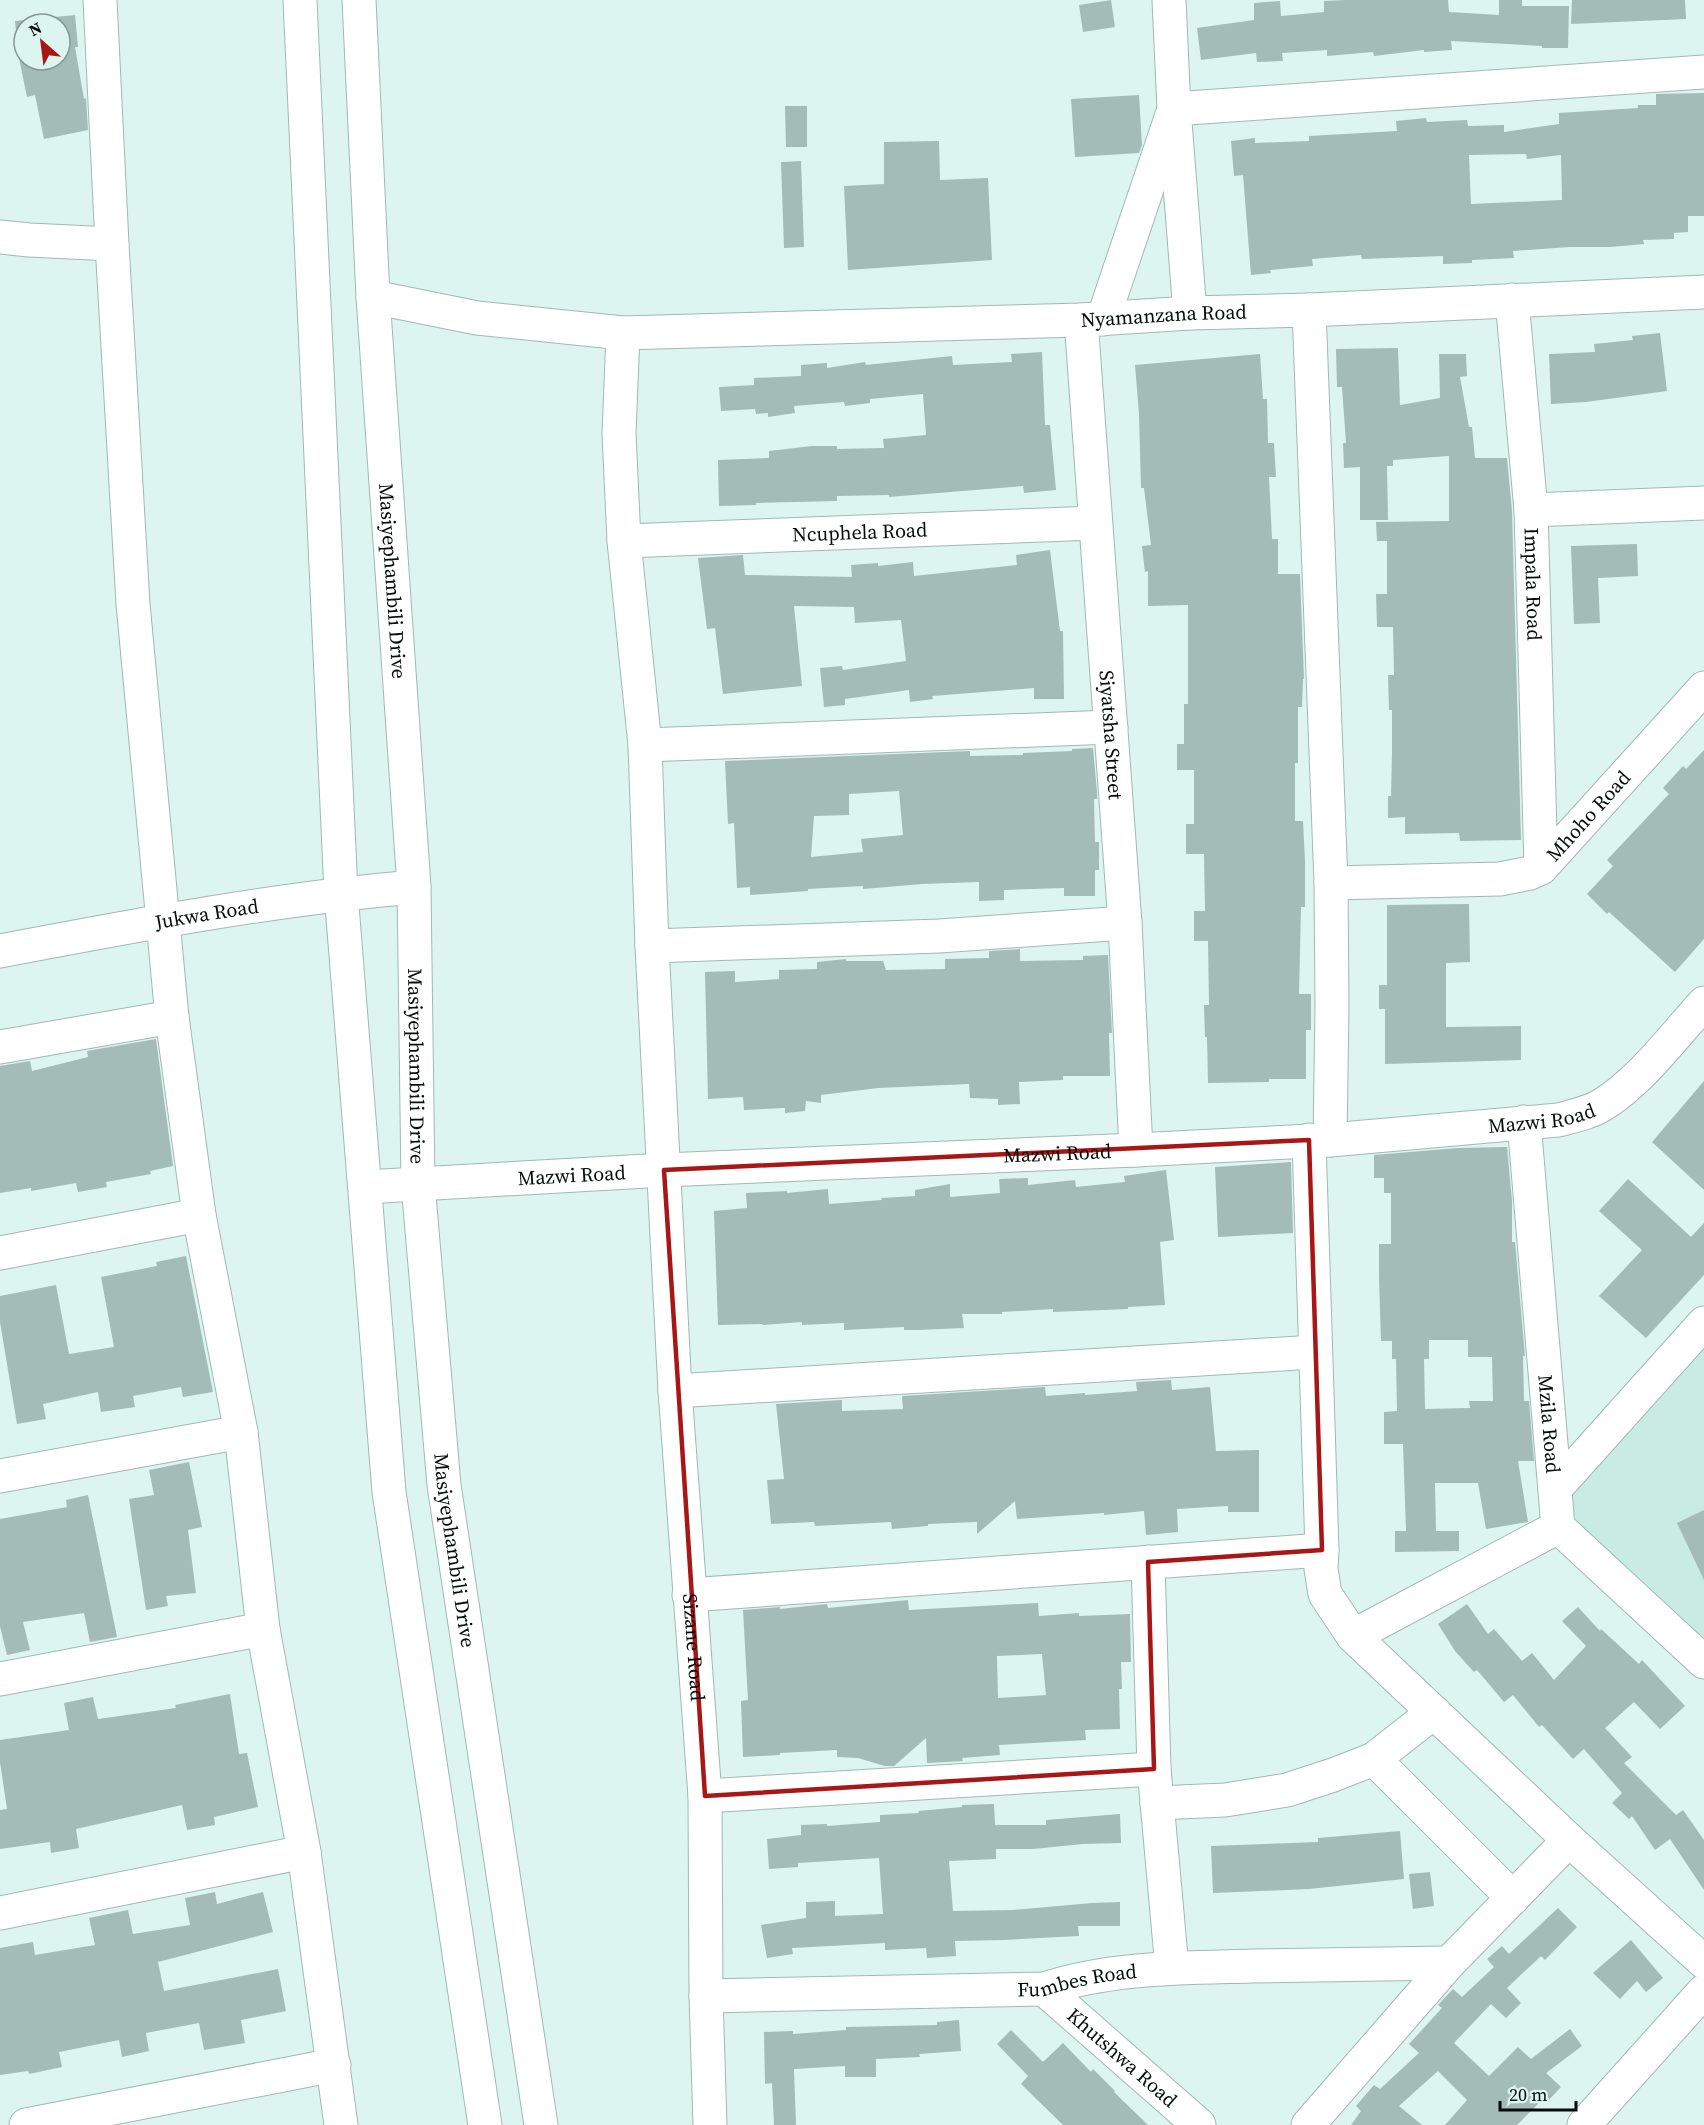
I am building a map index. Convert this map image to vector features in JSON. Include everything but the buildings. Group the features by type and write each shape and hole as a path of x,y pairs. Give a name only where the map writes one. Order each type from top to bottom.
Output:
{"street":[{"path":"100,0 133,604 172,1017 199,1215 241,1432 263,1629 304,1852 341,2125"},
{"path":"300,0 341,893 389,1492 485,2125"},
{"name":"Masiyephambili Drive","path":"359,0 373,297 414,887 418,1184 444,1485 541,2125"},
{"path":"1169,0 1174,109 1190,313"},
{"path":"1174,109 1704,72"},
{"path":"1092,320 1174,109"},
{"path":"0,237 112,244"},
{"name":"Nyamanzana Road","path":"373,297 477,318 623,333 1092,320 1190,313 1309,310 1704,292"},
{"name":"Impala Road","path":"1512,300 1531,510 1541,868"},
{"path":"1309,310 1331,883 1332,1006 1319,1140 1315,1352 1321,1569 1325,1594 1353,1636 1569,1840 1704,1962"},
{"name":"Siyatsha Street","path":"1092,320 1095,523 1125,923 1136,1150"},
{"name":"Sizane Road","path":"623,333 619,434 624,541 645,745 652,946 675,1391 705,1796 706,1996 710,2125"},
{"path":"1531,510 1704,503"},
{"name":"Ncuphela Road","path":"624,541 1095,523"},
{"name":"Mhoho Road","path":"1331,883 1500,879 1530,873 1541,868 1704,688"},
{"path":"645,745 1111,727"},
{"name":"Jukwa Road","path":"0,951 163,920 341,893 414,887"},
{"path":"652,946 939,936 1125,923"},
{"name":"Mazwi Road","path":"365,1187 664,1170 1319,1140 1558,1120 1601,1106 1624,1090 1704,1003"},
{"path":"0,1047 172,1017"},
{"name":"Mzila Road","path":"1524,1122 1558,1527"},
{"path":"0,1253 199,1215"},
{"path":"1555,1489 1704,1323"},
{"path":"675,1391 1315,1352"},
{"path":"0,1476 241,1432"},
{"path":"1353,1636 1558,1527 1704,1662"},
{"path":"689,1595 1322,1550"},
{"path":"1148,1562 1154,1768 1172,1968"},
{"path":"0,1679 263,1629"},
{"path":"1157,1803 1225,1800 1287,1790 1374,1759 1434,1712"},
{"path":"1374,1759 1513,1898"},
{"path":"705,1796 1154,1768"},
{"path":"1308,2125 1449,1963 1569,1840"},
{"path":"0,1913 304,1852"},
{"name":"Fumbes Road","path":"706,1996 1044,1989 1069,1981 1101,1975 1172,1968 1449,1963"},
{"name":"Khutshwa Road","path":"1044,1989 1199,2125"},
{"path":"1584,2125 1704,1991"},
{"path":"26,2125 334,2065"}],"highlighted area":[{"path":"1309,1140 1322,1550 1148,1562 1154,1769 705,1796 664,1170"}],"shaded area":[{"path":"1704,1339 1704,1650 1569,1524 1567,1491"}]}
